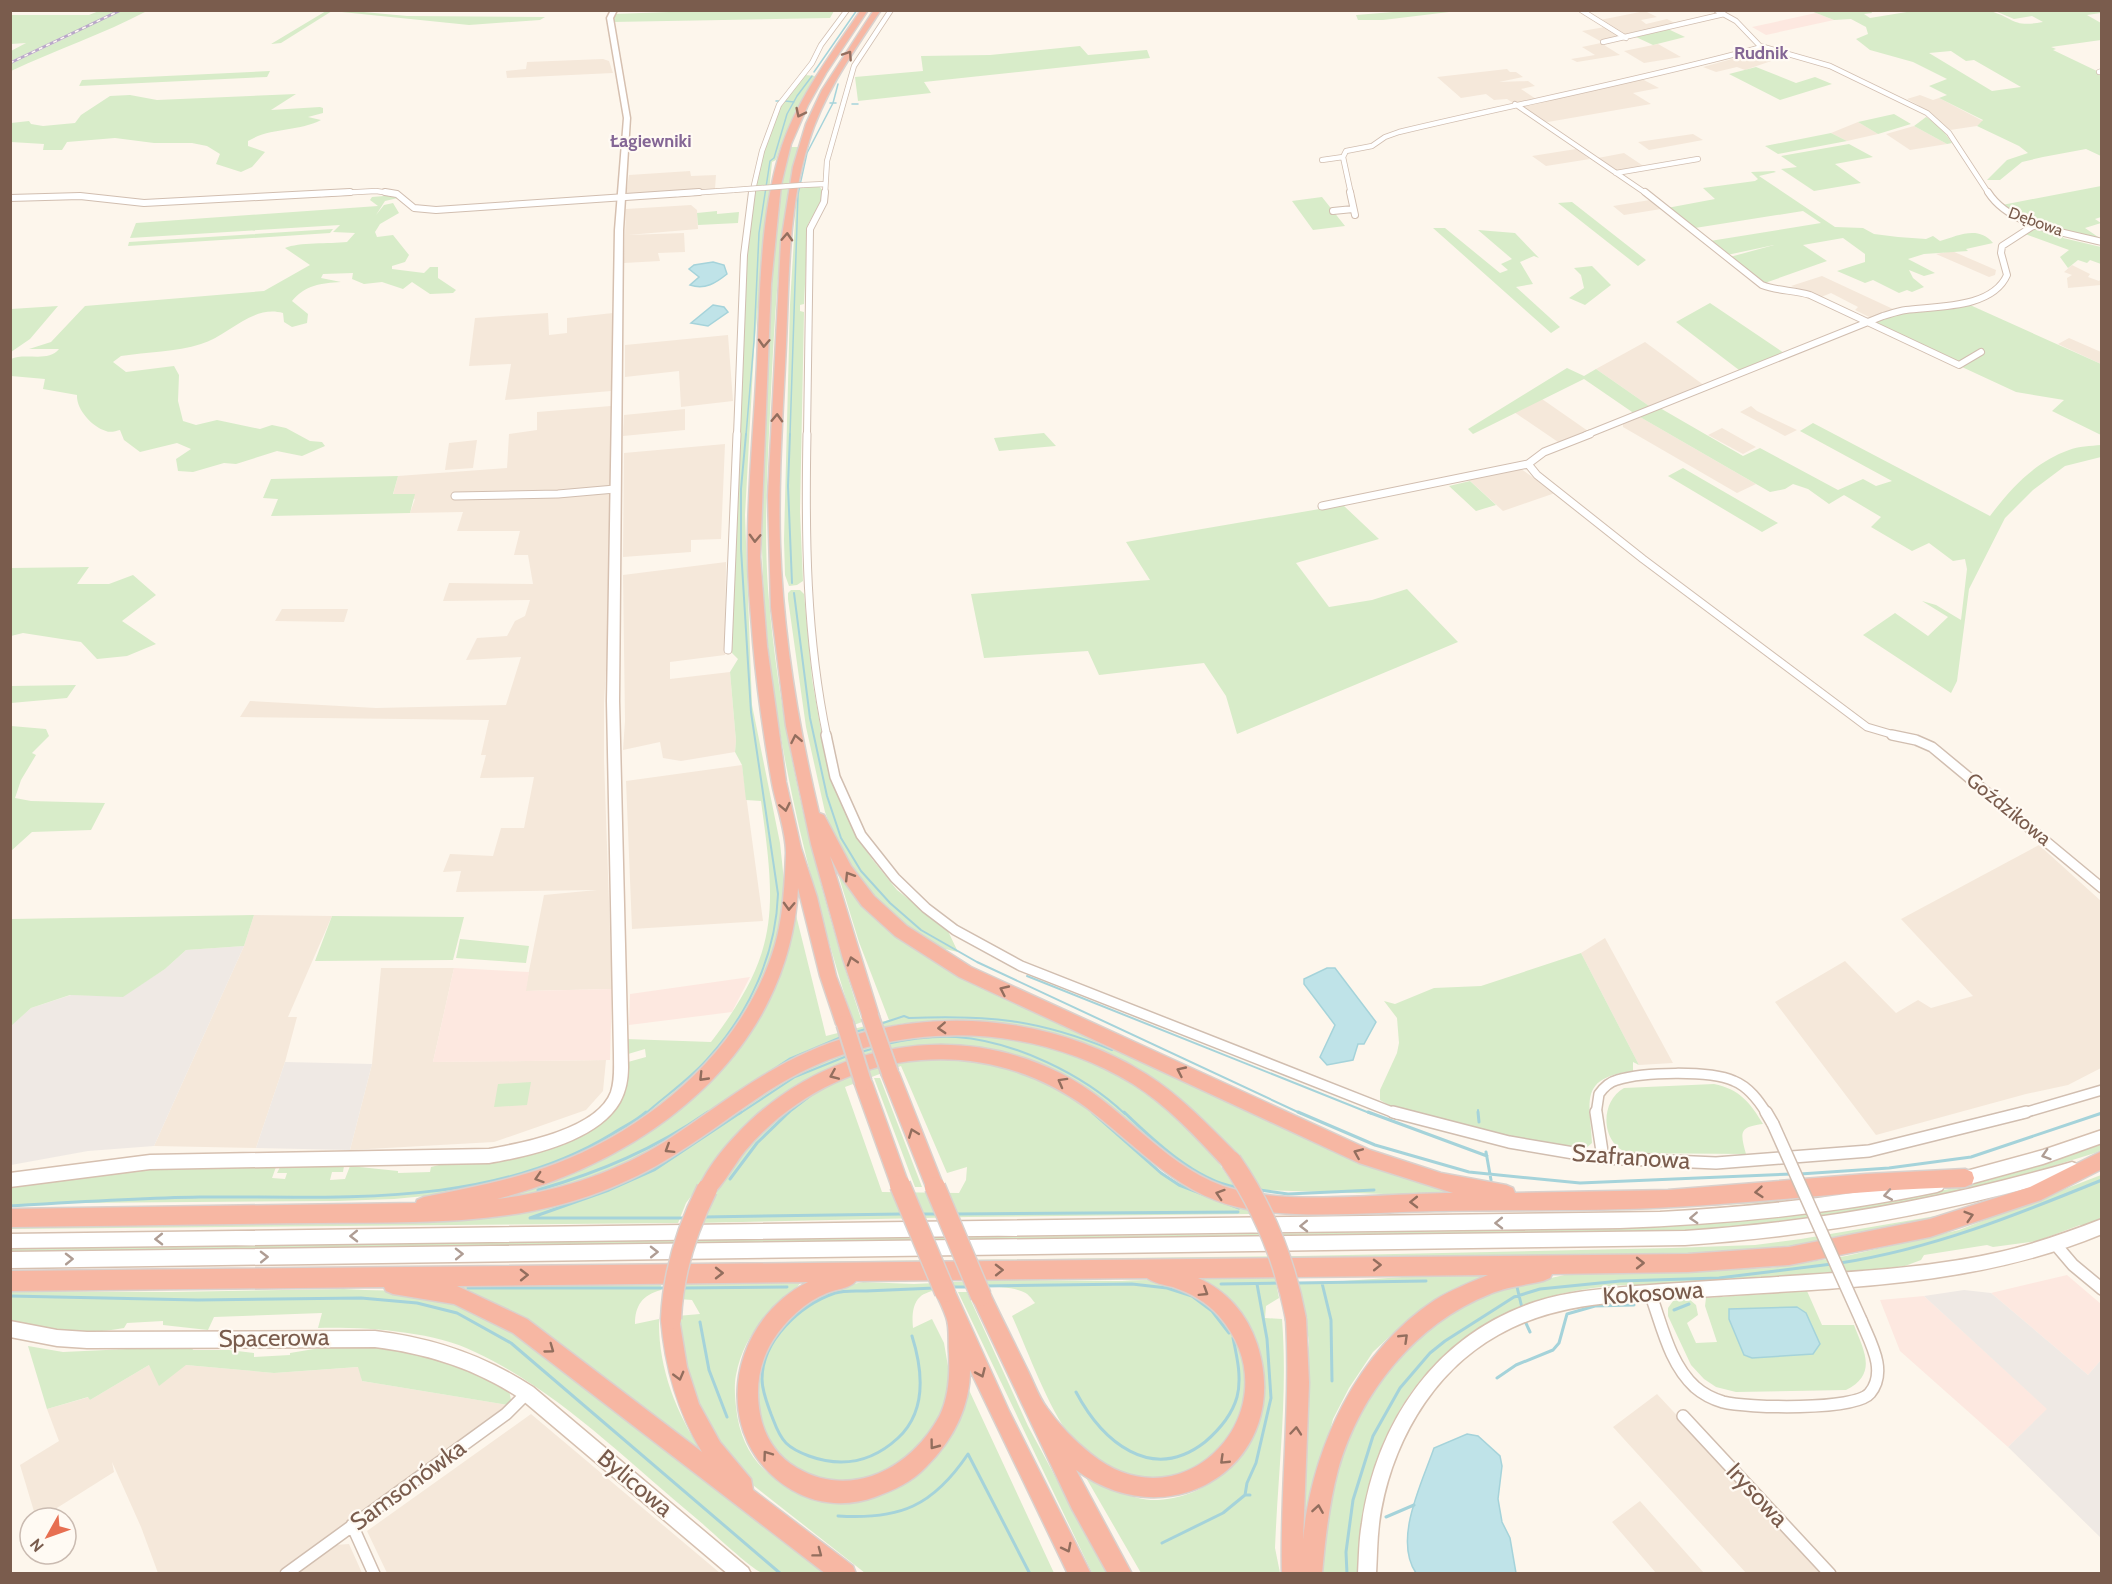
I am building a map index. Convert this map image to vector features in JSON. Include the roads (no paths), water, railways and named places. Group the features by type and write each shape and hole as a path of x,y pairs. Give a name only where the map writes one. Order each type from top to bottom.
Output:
{"highway":[{"path":"865,10 816,82 798,117 780,169 770,234 754,557 760,646 773,745 793,848 809,897 828,976 900,1185 1002,1418 1080,1574"},
{"path":"878,10 831,82 811,123 797,166 787,232 774,476 774,548 781,637 791,713 807,796 830,888 890,1073 934,1187 981,1296 1080,1501 1121,1574"},
{"path":"807,796 845,870 868,901 900,931 965,972 1382,1163 1458,1186 1557,1201"},
{"path":"388,1213 491,1192 564,1169 620,1141 658,1117 688,1093 731,1046 766,990 784,942 793,848"},
{"path":"10,1218 388,1213 496,1209 540,1202 619,1176 657,1156 753,1091 802,1063 862,1040 898,1032 942,1027 984,1028 1036,1036 1071,1046 1106,1060 1138,1077 1168,1097 1206,1131 1231,1161 1256,1198 1278,1247 1291,1290 1296,1319 1299,1376 1291,1510 1293,1574"},
{"path":"791,1532 734,1476 702,1435 688,1406 679,1378 671,1319 674,1283 681,1249 707,1189 728,1156 753,1129 782,1104 811,1085 853,1067 882,1058 908,1053 945,1052 996,1057 1025,1065 1052,1076 1094,1103 1172,1170 1192,1182 1225,1196 1253,1201 1283,1203 1557,1201 1700,1197 1875,1181 1965,1178"},
{"path":"10,1281 1741,1260 1789,1256 1881,1239 1962,1218 2034,1194 2102,1159"},
{"path":"1311,1574 1321,1489 1336,1439 1364,1386 1393,1348 1422,1321 1469,1293 1530,1273 1582,1263"},
{"path":"1037,1413 1089,1466 1102,1475 1138,1487 1175,1486 1196,1480 1229,1456 1238,1444 1252,1410 1256,1377 1245,1338 1236,1323 1212,1296 1193,1285 1171,1277 1129,1268"},
{"path":"877,1271 829,1282 801,1296 774,1321 754,1358 748,1386 751,1423 767,1456 778,1469 794,1480 825,1491 861,1491 896,1479 926,1455 947,1425 958,1392 960,1371 957,1319"},
{"path":"340,1278 456,1295 520,1326 845,1574"}],"street":[{"path":"10,1180 131,1164 177,1161 489,1156 551,1140 593,1121 607,1110 618,1090 621,1068 613,701 621,197 627,118 610,18 614,10"},
{"path":"728,650 744,255 751,198 757,167 779,105 812,63 847,10"},
{"name":"Szafranowa","path":"891,10 854,66 826,161 824,202 813,220 809,233 805,548 810,621 823,720 834,770 846,806 861,835 895,878 926,908 955,930 1021,966 1404,1116 1509,1142 1603,1158 1716,1163 1869,1151 2002,1119 2102,1090"},
{"path":"1581,10 1626,38"},
{"path":"1333,211 1354,212 1343,157 1346,151 1372,146 1389,135 1515,104 1671,72 1762,47 1740,24 1716,10"},
{"path":"1603,42 1724,14"},
{"name":"Dębowa","path":"1762,47 1807,58 1833,68 1920,109 1949,133 1991,197 2002,209 2036,224 2102,242"},
{"path":"1515,104 1678,218 1765,287 1803,292 1959,365 1981,352"},
{"path":"1322,160 1343,157"},
{"path":"1616,173 1698,159"},
{"path":"80,196 135,203 381,191 397,194 414,208 430,210 825,184"},
{"path":"10,198 80,196 99,193"},
{"path":"1322,506 1528,464 1544,452 1867,322 1901,311 1956,307 1996,290 2003,284 2007,275 2001,253 2002,246 2036,224"},
{"name":"Goździkowa","path":"1528,464 1537,475 1643,559 1863,724 1885,735 1912,738 1936,750 2102,888"},
{"path":"455,496 558,494 615,489"},
{"path":"1603,1158 1596,1102 1604,1087 1622,1079 1708,1075 1725,1077 1754,1094 1773,1124 1861,1320 1876,1356 1877,1382 1863,1400 1842,1404 1736,1405 1720,1402 1706,1394 1683,1373 1672,1352 1650,1293"},
{"path":"10,1240 1644,1221 1796,1210 1891,1194 1965,1178 2043,1157 2102,1136"},
{"path":"10,1260 1685,1238 1796,1230 1899,1213 1991,1192 2102,1159"},
{"name":"Kokosowa","path":"1367,1574 1372,1508 1386,1456 1409,1409 1445,1363 1487,1330 1533,1310 1576,1299 1915,1275 1980,1265 2056,1245 2102,1226"},
{"path":"2056,1245 2073,1266 2102,1289"},
{"name":"Spacerowa","path":"10,1329 57,1338 87,1340 322,1337 385,1340 425,1347 457,1356 498,1374 527,1393"},
{"name":"Samsonówka","path":"286,1574 506,1414 527,1393"},
{"name":"Bylicowa","path":"527,1393 742,1574"},
{"name":"Irysowa","path":"1683,1416 1830,1574"},
{"path":"352,1525 374,1574"}],"water":[{"path":"713,262 724,265 727,274 710,285 701,287 690,285 699,277 689,269 694,265"},
{"path":"713,305 724,307 728,312 708,326 691,323"},
{"path":"1327,968 1335,968 1376,1022 1364,1044 1358,1044 1353,1060 1327,1065 1320,1057 1335,1025 1304,984 1304,979"},
{"path":"1797,1307 1806,1313 1820,1344 1813,1354 1752,1358 1744,1355 1729,1319 1729,1309"},
{"path":"1467,1434 1478,1436 1500,1456 1502,1466 1498,1499 1502,1522 1510,1538 1516,1573 1416,1573 1407,1544 1408,1528 1417,1494 1434,1448"}],"waterway":[{"path":"814,72 857,10"},
{"path":"794,102 812,76"},
{"path":"833,103 838,84"},
{"path":"785,101 794,102"},
{"path":"746,435 754,341 759,233 770,161 774,158 787,114 794,102"},
{"path":"790,435 798,194 807,153 833,103"},
{"path":"852,104 858,104"},
{"path":"645,1114 703,1064 737,1020 749,1001 766,960 776,916 778,894 751,712 741,549 741,489 746,434"},
{"path":"790,434 788,486 792,583"},
{"path":"794,593 810,718 827,796 841,838 861,871 890,903 921,930 977,962 1302,1114"},
{"path":"1027,976 1372,1114"},
{"path":"880,1024 904,1016 1012,1021 1036,1025 1112,1050"},
{"path":"855,1032 866,1029"},
{"path":"705,1114 789,1059 841,1037"},
{"path":"887,1044 921,1038 956,1037 1001,1045 1068,1073 1108,1099 1125,1114"},
{"path":"861,1052 875,1048"},
{"path":"739,1114 795,1077 847,1056"},
{"path":"787,1114 813,1094"},
{"path":"10,1206 200,1197 359,1196 464,1187 515,1175 565,1158 612,1134 646,1112"},
{"path":"538,1190 626,1158 668,1137 708,1112"},
{"path":"686,1218 530,1218 609,1190 654,1170 741,1112"},
{"path":"730,1179 757,1143 789,1112"},
{"path":"1124,1112 1161,1146 1190,1168 1206,1177 1236,1187"},
{"path":"1298,1112 1375,1145 1469,1172 1490,1174"},
{"path":"1368,1112 1487,1156"},
{"path":"1478,1112 1479,1122"},
{"path":"1093,1113 1161,1173 1179,1185 1239,1208"},
{"path":"1800,1174 1889,1168 1971,1157 2102,1113"},
{"path":"1487,1156 1490,1174"},
{"path":"1490,1174 1580,1183 1792,1174"},
{"path":"1490,1174 1491,1180"},
{"path":"1840,1263 1941,1240 2006,1218 2102,1180"},
{"path":"1260,1190 1288,1194 1374,1190"},
{"path":"956,1214 1238,1212"},
{"path":"704,1217 902,1214"},
{"path":"923,1214 938,1214"},
{"path":"1519,1295 1540,1289 1620,1281 1719,1278 1832,1264"},
{"path":"1297,1283 1426,1281"},
{"path":"1221,1284 1280,1283"},
{"path":"1322,1283 1331,1320 1332,1381"},
{"path":"985,1286 1132,1284 1167,1288 1192,1296 1212,1311 1229,1333"},
{"path":"1245,1495 1247,1483 1256,1463 1271,1398 1267,1339 1257,1284"},
{"path":"682,1288 787,1287"},
{"path":"952,1287 968,1287"},
{"path":"1517,1287 1519,1295"},
{"path":"468,1288 665,1288"},
{"path":"912,1336 919,1363 920,1390 914,1416 898,1438 878,1453 845,1462 821,1460 803,1454 783,1440 766,1401 762,1379 768,1351 785,1326 809,1306 835,1293 935,1288"},
{"path":"1347,1574 1346,1552 1353,1500 1373,1436 1400,1388 1430,1353 1445,1341 1519,1295"},
{"path":"1519,1295 1522,1308"},
{"path":"10,1296 198,1300 361,1298 417,1303 457,1313 511,1343 781,1574"},
{"path":"1674,1310 1689,1304"},
{"path":"1497,1378 1516,1365 1553,1350 1559,1343 1567,1314 1595,1306 1634,1305"},
{"path":"1524,1319 1530,1332"},
{"path":"700,1322 709,1370 727,1417"},
{"path":"1076,1392 1100,1426 1130,1451 1147,1458 1166,1459 1185,1454 1205,1442 1224,1422 1235,1404 1239,1375 1233,1338"},
{"path":"838,1516 880,1515 913,1506 928,1498 942,1486 968,1454 1030,1574"},
{"path":"1162,1543 1223,1513 1245,1495"},
{"path":"1245,1495 1250,1495"},
{"path":"1386,1517 1414,1505"}],"railway":[{"path":"10,63 121,10"}],"district":[{"name":"Rudnik","path":"1761,53"},
{"name":"Łagiewniki","path":"651,141"}]}
